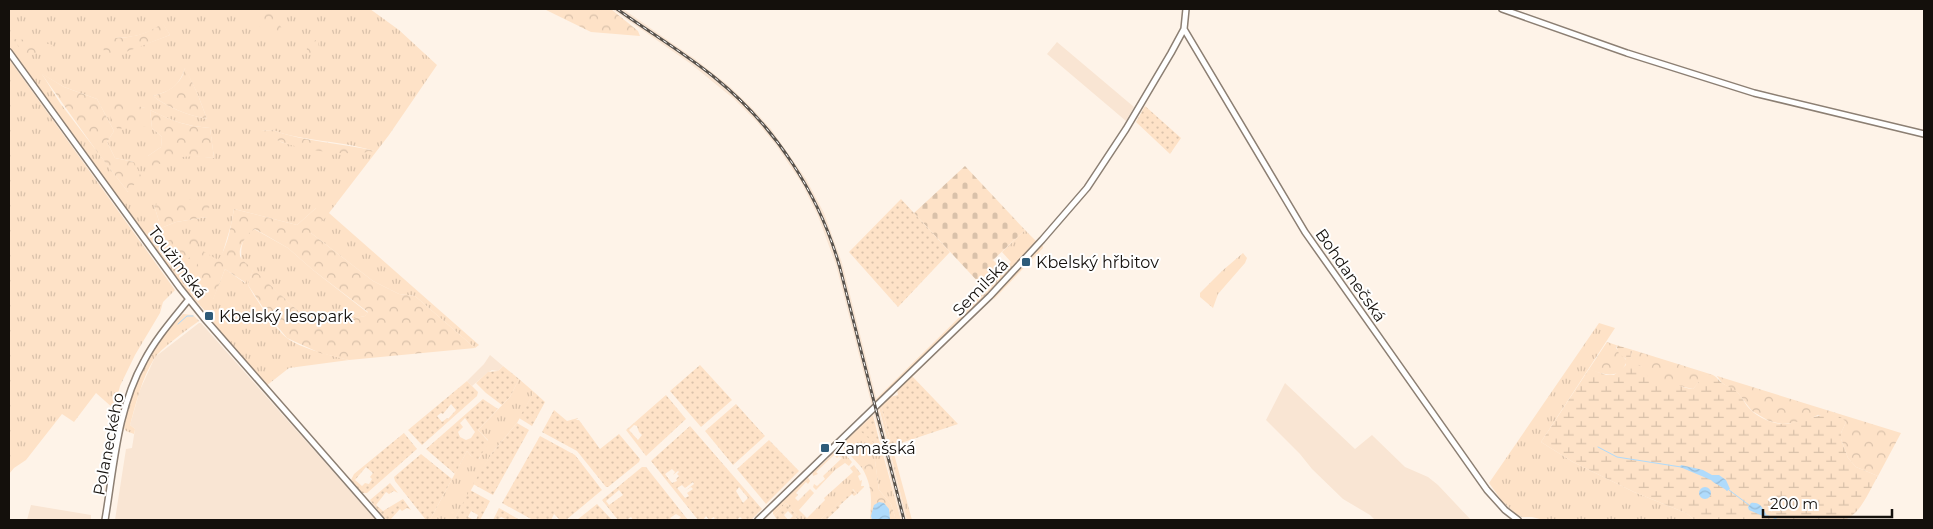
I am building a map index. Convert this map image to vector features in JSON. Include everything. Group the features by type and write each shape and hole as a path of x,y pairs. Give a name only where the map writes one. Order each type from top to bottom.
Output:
{"street":[{"name":"Semilská","path":"758,520 967,320 1042,240 1099,172 1143,102 1184,29 1186,9"},
{"path":"1502,9 1627,53 1754,92 1924,134"},
{"name":"Bohdanečská","path":"1184,29 1305,232 1488,490 1505,510 1518,520"},
{"name":"Toužimská","path":"9,52 189,299 224,343 381,520"},
{"name":"Polaneckého","path":"106,520 120,431 132,388 149,351 189,299"}],"shaded area":[{"path":"612,9 623,9 695,59 728,85 771,129 806,179 824,213 842,263 907,520 901,520 836,265 818,216 801,182 776,145 734,99 691,64"},
{"path":"1057,42 1134,107 1126,121 1047,54"},
{"path":"199,323 376,520 115,520 126,449 132,448 135,429 130,425 140,390 155,357"},
{"path":"490,355 503,366 498,371 492,370 472,386 467,381"},
{"path":"1285,383 1355,449 1372,435 1405,467 1428,477 1438,485 1471,520 1375,520 1343,499 1266,420"},
{"path":"31,505 91,515 91,520 27,520"}],"green space":[{"path":"9,9 370,9 399,30 437,65 389,135 329,213 479,345 475,348 415,296 399,294 373,281 311,233 316,208 297,225 234,209 222,255 205,288 213,299 225,269 245,283 241,253 242,246 248,233 254,229 288,248 368,313 365,316 332,323 297,310 253,270 248,285 282,334 293,342 308,348 349,360 289,368 266,386 226,342 207,313 183,287 9,49","holes":["163,24 170,35 143,45 107,38 136,36","185,68 207,119 178,110 153,96 174,87","42,74 64,87 97,99 114,131 107,142 115,158 134,162 128,192 60,103","134,106 145,108 136,124 131,124","150,110 179,122 210,128 214,158 185,155 168,159 148,156 161,147 162,137 152,128","272,130 297,137 361,147 374,151 283,143 261,131","154,205 207,217 176,222 161,228"]},
{"path":"544,9 611,9 638,31 640,36 591,32"},
{"path":"265,11 271,12 283,30 277,38 266,33 260,27 254,15"},
{"path":"163,23 170,35 118,55 105,55 102,43 107,38 136,35 149,31"},
{"path":"12,39 30,40 53,45 45,53 25,53"},
{"path":"316,40 319,47 313,55 310,55 307,52 307,48 310,43"},
{"path":"9,59 175,290 163,302 160,313 135,355 120,386 114,409 96,393 74,422 62,414 26,460 9,474"},
{"path":"185,67 207,119 178,110 153,96 164,92 178,83"},
{"path":"41,73 64,87 97,99 114,131 107,142 115,158 134,162 141,176 128,192 98,153"},
{"path":"104,100 119,101 145,108 147,127 131,124 118,130"},
{"path":"1145,106 1181,138 1170,154 1136,122"},
{"path":"150,110 179,122 210,128 214,158 178,157 146,171 148,156 161,147 162,137 152,128"},
{"path":"272,130 310,140 375,151 341,153 306,149 284,143 260,131"},
{"path":"965,166 1025,230 992,261 998,268 981,285 914,213"},
{"path":"177,199 211,200 207,217 176,222 161,228 154,205"},
{"path":"901,199 950,252 898,307 849,252"},
{"path":"316,208 326,217 311,233 373,281 399,294 415,296 475,348 349,360 320,353 287,338 268,315 248,285 253,269 297,310 332,323 365,316 368,312 313,270 288,248 255,229 246,237 240,251 241,258 251,267 246,283 225,269 213,300 205,288 191,278 203,251 218,260 229,236 234,209 297,225"},
{"path":"1025,230 1037,242 973,311 877,405 875,400 982,295 983,288 981,285 998,268 991,261 993,260 1003,270 1011,262 1002,252"},
{"path":"203,234 192,256 180,264 165,242 182,235"},
{"path":"1042,240 1043,248 994,299 991,296"},
{"path":"1243,253 1247,258 1245,263 1218,294 1213,308 1200,297 1200,293"},
{"path":"183,314 193,315 199,321 168,344 154,359 143,382 130,425 135,429 134,434 126,431 124,428 128,412 145,366 162,339"},
{"path":"1599,323 1615,328 1541,442 1573,462 1634,492 1686,513 1695,520 1544,520 1522,517 1502,501 1489,483"},
{"path":"1607,342 1616,345 1616,348 1627,361 1619,372 1613,374 1600,373 1589,369"},
{"path":"1616,345 1633,350 1631,354 1632,360 1644,368 1650,379 1656,384 1677,385 1693,389 1702,378 1710,374 1741,396 1754,413 1771,422 1788,424 1824,415 1840,417 1846,422 1841,433 1841,439 1848,458 1856,467 1878,476 1864,501 1851,517 1845,520 1695,520 1686,513 1634,492 1573,462 1541,442 1589,369 1606,375 1614,375 1626,365 1626,359 1619,354"},
{"path":"1633,350 1710,374 1693,389 1680,386 1656,385 1650,381 1641,366 1632,361"},
{"path":"700,365 732,400 701,427 670,391"},
{"path":"503,366 519,379 510,397 502,405 476,383 488,372 498,371"},
{"path":"912,376 958,424 892,446 881,406 890,397 898,395 897,390"},
{"path":"1717,376 1901,433 1878,476 1856,467 1848,458 1841,439 1841,433 1846,422 1818,415 1802,422 1782,424 1769,421 1752,411 1738,393 1722,383"},
{"path":"519,379 534,392 517,423 492,453 454,520 430,520 467,451 471,456 479,459 488,440 478,430 510,397"},
{"path":"467,381 478,392 477,396 422,445 408,430","holes":["451,404 456,410 448,419 442,422 437,416 441,413 443,414"]},
{"path":"534,392 545,402 532,426 519,418"},
{"path":"666,395 686,419 646,456 626,430","holes":["634,425 637,426 642,435 638,440 629,430"]},
{"path":"483,399 498,409 478,430 489,442 478,460 467,451 455,474 426,449","holes":["465,418 475,432 471,438 466,440 460,437 458,432 463,427 460,423"]},
{"path":"736,404 765,436 733,465 705,431"},
{"path":"881,406 912,520 907,520 879,407"},
{"path":"554,410 567,421 578,418 576,420 579,420 600,449 619,434 640,459 639,462 606,487 577,451 542,432"},
{"path":"873,415 879,440 874,443 858,429"},
{"path":"517,423 529,430 493,495 473,484 492,453"},
{"path":"690,426 762,509 751,520 743,520 740,517 737,520 715,520 714,517 709,520 706,516 703,520 698,520 651,461","holes":["672,469 675,472 673,475 679,472 677,474 679,476 676,479 677,481 672,483 665,474","693,482 694,484 685,491 691,487 693,489 687,493 689,496 685,498 677,488 682,485 685,488","739,487 748,498 743,503 736,491"]},
{"path":"857,427 874,442 879,440 901,520 896,520 891,504 879,490 875,461 862,468 842,446 842,441"},
{"path":"404,433 417,449 367,493 362,493 351,480 354,474","holes":["366,467 373,473 369,484 365,483 362,486 355,480"]},
{"path":"540,436 575,455 602,490 566,520 559,520 554,514 551,520 533,520 502,503"},
{"path":"769,440 799,471 766,504 737,469"},
{"path":"835,448 841,450 852,462 849,466 845,463 835,470 816,490 813,487 814,484 817,486 825,479 823,476 842,458 839,456 837,458 834,455 816,472 818,474 813,476 812,471 830,457"},
{"path":"421,454 452,479 430,520 426,520 395,481 394,477"},
{"path":"875,460 879,490 891,504 896,520 890,520 888,509 884,503 871,516 872,520 870,518 871,492 862,468"},
{"path":"854,465 861,474 858,476 860,481 862,480 861,486 864,487 857,494 853,489 820,520 794,520 798,517 786,503 773,514 773,509 804,477 808,477 810,481 808,484 806,482 796,493 798,495 795,498 798,501 810,489 814,493 799,510 807,518 825,500 824,498 853,472 850,468"},
{"path":"642,467 646,467 688,520 678,520 681,517 676,514 670,518 672,520 633,520 631,517 627,520 618,520 602,500","holes":["619,490 623,495 609,505 606,501"]},
{"path":"390,483 398,493 394,491 389,494 386,492 376,505 383,511 403,499 411,510 407,508 402,511 400,509 390,520 385,520 370,500"},
{"path":"852,489 857,494 854,496 852,494 827,520 820,520"},
{"path":"470,490 490,501 480,520 476,520 478,515 471,511 468,517 474,520 454,520"},
{"path":"786,503 798,517 794,520 789,520 793,516 788,511 784,515 788,520 777,520 774,515"},
{"path":"597,504 612,520 577,520"},
{"path":"499,508 520,520 508,520 501,517 498,520 493,520"}],"water":[{"path":"1681,465 1703,470 1712,475 1719,475 1726,480 1730,489 1727,491 1711,480 1680,467"},
{"path":"1703,487 1707,487 1711,493 1707,499 1703,499 1699,495 1699,491"},
{"path":"879,502 884,503 889,509 890,520 872,520 871,516 874,505"},
{"path":"1751,503 1757,503 1760,506 1766,514 1765,517 1749,510 1748,507"}],"waterway":[{"path":"178,324 187,316 193,316"},
{"path":"1598,447 1617,457 1681,467"},
{"path":"1729,490 1749,505"},
{"path":"1766,515 1779,520"}],"railway":[{"path":"617,9 690,59 736,96 775,139 807,188 820,213 840,268 904,520"}],"place":[{"name":"Kbelský hřbitov","path":"1026,262"},
{"name":"Kbelský lesopark","path":"209,316"},
{"name":"Zamašská","path":"825,448"}]}
